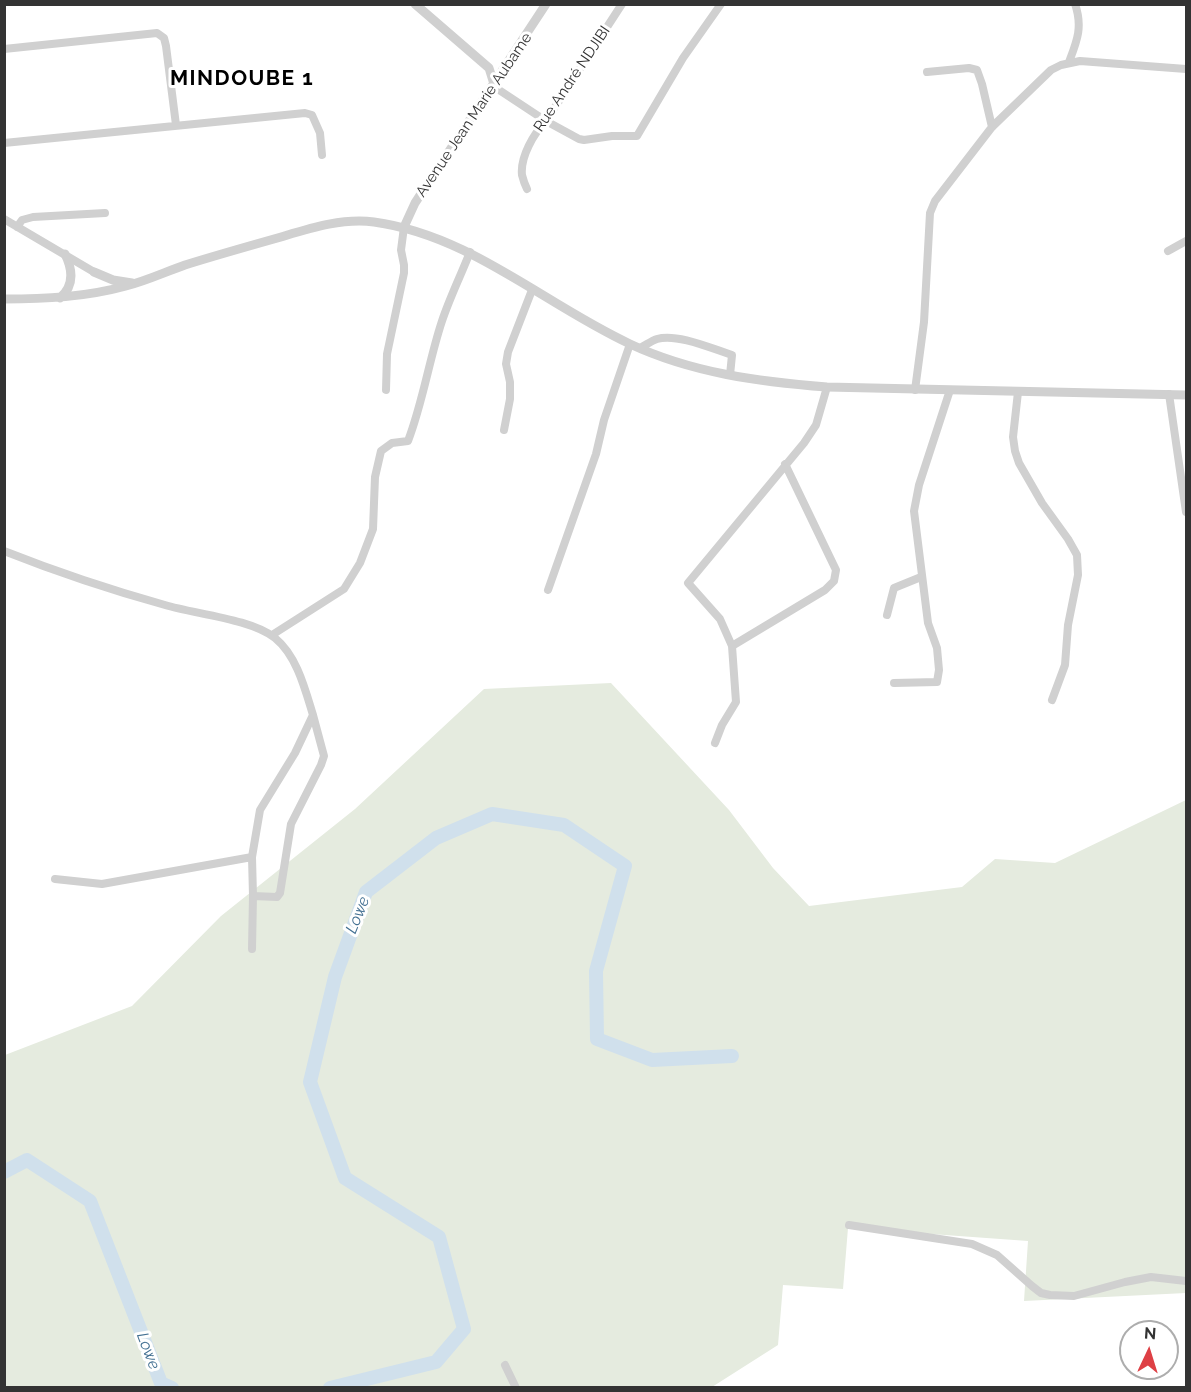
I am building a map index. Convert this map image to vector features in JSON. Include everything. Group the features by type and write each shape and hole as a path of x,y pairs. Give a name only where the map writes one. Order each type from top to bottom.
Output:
{"street":[{"path":"415,4 489,68 494,85 546,120 584,140 612,136 637,136 683,58 721,4"},
{"name":"Avenue Jean Marie Aubame","path":"404,227 415,203 546,4"},
{"name":"Rue André NDJIBI","path":"526,189 522,174 524,158 537,130 546,120 622,4"},
{"path":"1070,62 1078,37 1080,18 1075,4"},
{"path":"4,49 157,33 164,38 166,46 176,125"},
{"path":"915,390 924,322 930,213 935,201 992,127 1051,70 1070,62 1186,69"},
{"path":"489,68 507,66"},
{"path":"927,72 969,68 977,70 992,127"},
{"path":"4,143 305,113 312,115 317,123 322,155"},
{"path":"17,227 22,220 33,217 105,213"},
{"path":"4,219 94,272 119,281 138,283"},
{"path":"4,299 60,298 96,293 138,283 227,252 318,226 355,221 404,227 470,252 532,290 630,344 679,363 730,375 774,383 827,387 1186,395"},
{"path":"386,390 387,354 405,265 401,250 404,227"},
{"path":"1167,251 1186,241"},
{"path":"272,635 344,589 360,563 373,529 375,477 381,451 392,443 408,441 415,425 442,320 470,252"},
{"path":"60,298 68,288 72,276 65,254"},
{"path":"94,272 99,285 96,293"},
{"path":"504,430 510,399 510,382 506,364 508,352 532,290"},
{"path":"640,348 656,339 664,338 711,348 732,355 730,375"},
{"path":"548,590 596,454 604,420 630,344"},
{"path":"715,743 722,725 736,702 732,646 720,619 688,583 804,443 816,425 827,387"},
{"path":"894,683 937,681 939,670 937,648 928,623 914,511 919,485 950,390"},
{"path":"1017,392 1013,437 1019,463 1042,503 1077,555 1078,575 1068,625 1065,665 1052,700"},
{"path":"1169,394 1186,513"},
{"path":"732,646 825,590 834,581 836,570 785,464"},
{"path":"4,551 80,579 166,605 266,631 282,645 297,668 305,687 324,756 291,824 280,893 277,897 271,898 253,896"},
{"path":"887,615 894,588 921,577"},
{"path":"252,949 252,857 260,810 295,753 313,715"},
{"path":"55,879 102,884 252,857"},
{"path":"849,1225 972,1244 997,1255 1041,1293 1050,1295 1074,1296 1125,1281 1150,1277 1186,1281"},
{"path":"505,1365 516,1388"}],"shaded area":[{"path":"611,683 729,810 773,868 809,906 962,887 995,859 1055,863 1186,800 1186,1293 1024,1301 1028,1241 848,1228 843,1289 783,1285 778,1345 712,1387 5,1388 5,1055 132,1006 221,916 355,809 484,689"}],"waterway":[{"name":"Lowe","path":"330,1388 436,1362 464,1329 439,1237 345,1178 310,1082 335,977 366,892 436,838 492,814 564,825 625,866 596,971 597,1039 652,1060 732,1056"},
{"name":"Lowe","path":"4,1172 27,1160 90,1201 161,1383 172,1388"}],"district":[{"name":"MINDOUBE 1","path":"242,79"}]}
